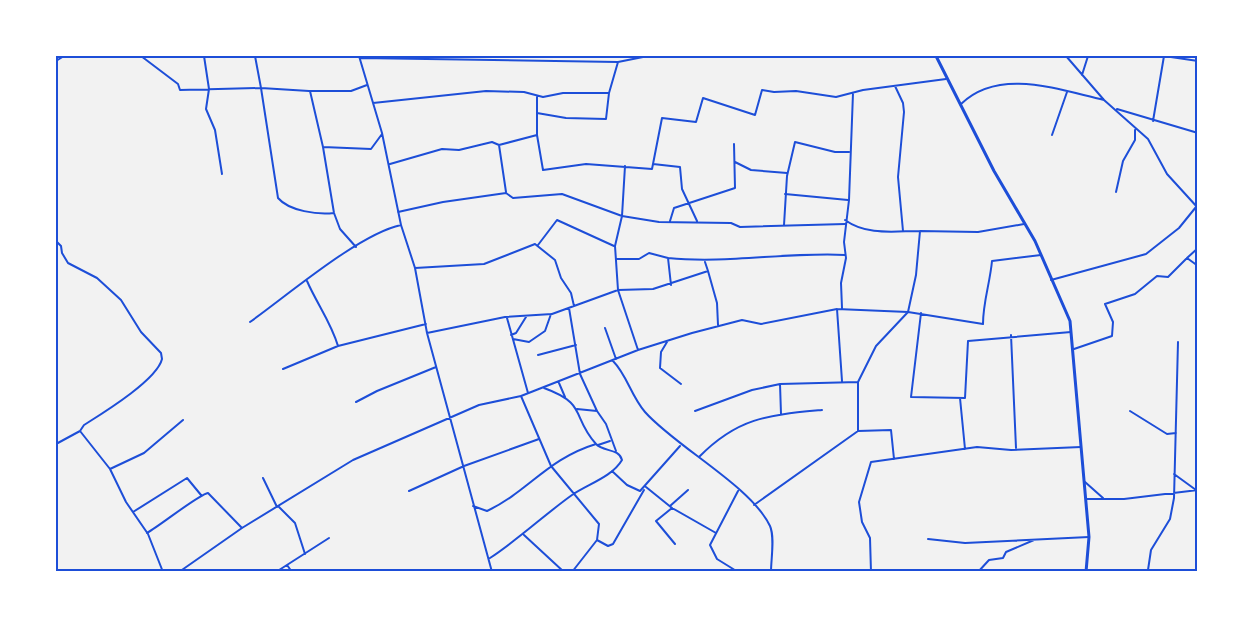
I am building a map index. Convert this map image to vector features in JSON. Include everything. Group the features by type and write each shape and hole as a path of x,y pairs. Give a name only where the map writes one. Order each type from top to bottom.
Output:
{"street":[{"path":"56,61 64,56"},
{"path":"141,56 178,84 180,90 261,88 351,92 367,85"},
{"path":"204,56 209,89 205,104 215,130 222,174"},
{"path":"255,56 278,198 285,204 320,215 334,213"},
{"path":"492,572 436,367 415,268 398,212 382,133 359,57 468,57 618,62 643,57 698,56"},
{"path":"936,56 1041,255 1070,321 1089,537 1086,572"},
{"path":"1051,280 1146,254 1179,228 1197,207 1167,174 1153,146 1104,100 1066,56"},
{"path":"1082,75 1088,56"},
{"path":"1153,121 1164,56 1197,61"},
{"path":"537,113 566,118 606,119 609,93 618,62"},
{"path":"537,96 537,135 543,170 586,164 652,169 662,118 696,122 703,98 755,115 762,90 774,92 796,90 829,97 947,78"},
{"path":"961,105 975,93 1002,85 1033,84 1104,100"},
{"path":"895,86 903,103 904,112 898,177 903,231"},
{"path":"310,91 323,147 334,213 340,229 356,247"},
{"path":"372,103 486,91 537,96 609,93"},
{"path":"1052,135 1067,92"},
{"path":"842,309 841,283 846,255 845,222 849,200 853,93"},
{"path":"1114,108 1197,133"},
{"path":"1116,192 1123,161 1135,140 1135,130"},
{"path":"323,147 372,149 382,133"},
{"path":"390,165 442,149 459,150 492,142 499,145 537,135"},
{"path":"784,225 785,194 795,142 835,152 849,152"},
{"path":"670,222 674,208 735,188 734,144"},
{"path":"499,145 506,193"},
{"path":"735,162 751,170 788,173"},
{"path":"653,164 680,167 682,189 697,221"},
{"path":"625,166 622,216 615,246 618,290 638,350"},
{"path":"398,212 443,202 506,193 513,198 562,194 622,216 670,222 731,223 740,227 845,222 862,230 978,232 1024,224"},
{"path":"785,194 849,200"},
{"path":"538,245 557,220 615,246"},
{"path":"250,322 356,247 387,228 401,225"},
{"path":"858,431 858,382 876,346 908,312 916,275 920,231"},
{"path":"56,241 61,246 68,263 87,272 121,300 141,332 161,353 162,359 151,375 123,400 84,425 80,431 56,444"},
{"path":"415,268 484,264 528,245 538,245 555,260 561,278 571,293 574,306"},
{"path":"1074,349 1112,336 1113,321 1105,304 1135,294 1157,276 1168,277 1197,248"},
{"path":"616,259 639,259 649,253 668,258 705,262 774,256 846,255"},
{"path":"179,572 242,528 339,466 479,405 521,396 615,361 638,350 742,320 761,324 842,309 908,312 983,324 983,303 991,282 992,261 1041,255"},
{"path":"668,258 671,285"},
{"path":"1187,258 1197,266"},
{"path":"705,262 717,303 718,326"},
{"path":"428,333 507,317 551,314 618,290 653,289 708,271"},
{"path":"307,281 319,307 330,320 338,346"},
{"path":"490,558 524,536 572,495 612,471 622,460 610,441 606,424 597,411 580,374 569,308"},
{"path":"837,309 842,381"},
{"path":"513,339 529,342 546,331 551,314"},
{"path":"921,314 910,397 965,398 968,341 1011,335 1071,332"},
{"path":"511,335 516,333 528,316"},
{"path":"507,317 528,393"},
{"path":"283,369 338,346 426,324"},
{"path":"605,328 615,361 622,370 627,386 645,412 681,445 738,490 754,505 771,527 771,572"},
{"path":"1011,335 1016,448"},
{"path":"667,342 661,352 660,368 681,384"},
{"path":"1142,572 1148,570 1153,543 1170,519 1174,493 1178,342"},
{"path":"538,355 576,345"},
{"path":"356,402 377,390 436,367"},
{"path":"559,382 565,397 577,409 580,419 597,445 616,453"},
{"path":"694,411 752,390 780,384 858,382"},
{"path":"780,384 781,414"},
{"path":"542,388 565,397"},
{"path":"521,396 551,466 572,495 598,521 600,528 597,540 572,572"},
{"path":"960,398 965,449"},
{"path":"577,409 597,411"},
{"path":"699,457 731,429 762,417 822,410"},
{"path":"1130,411 1167,434 1176,433"},
{"path":"110,469 144,453 183,420"},
{"path":"754,505 858,431 891,430 894,459"},
{"path":"80,431 110,469 147,533 162,572"},
{"path":"409,491 464,466 538,440"},
{"path":"473,506 487,511 511,500 534,476 575,450 610,441"},
{"path":"597,540 608,546 613,544 650,478 681,445"},
{"path":"871,572 872,552 870,538 862,522 861,491 871,462 965,449 1081,447"},
{"path":"612,471 627,485 637,490 645,488"},
{"path":"1174,474 1197,491"},
{"path":"133,512 187,478 201,495"},
{"path":"262,478 278,507 295,523 305,554"},
{"path":"1084,481 1103,498"},
{"path":"645,488 671,507 716,532"},
{"path":"675,544 656,521 688,490"},
{"path":"738,490 710,545 713,555 738,572"},
{"path":"1086,499 1124,499 1197,491"},
{"path":"147,533 201,495 212,495 242,528"},
{"path":"524,536 564,572"},
{"path":"928,538 966,543 1089,537"},
{"path":"276,572 329,538"},
{"path":"978,572 988,560 1003,558 1006,552 1036,539"},
{"path":"287,565 292,572"}]}
